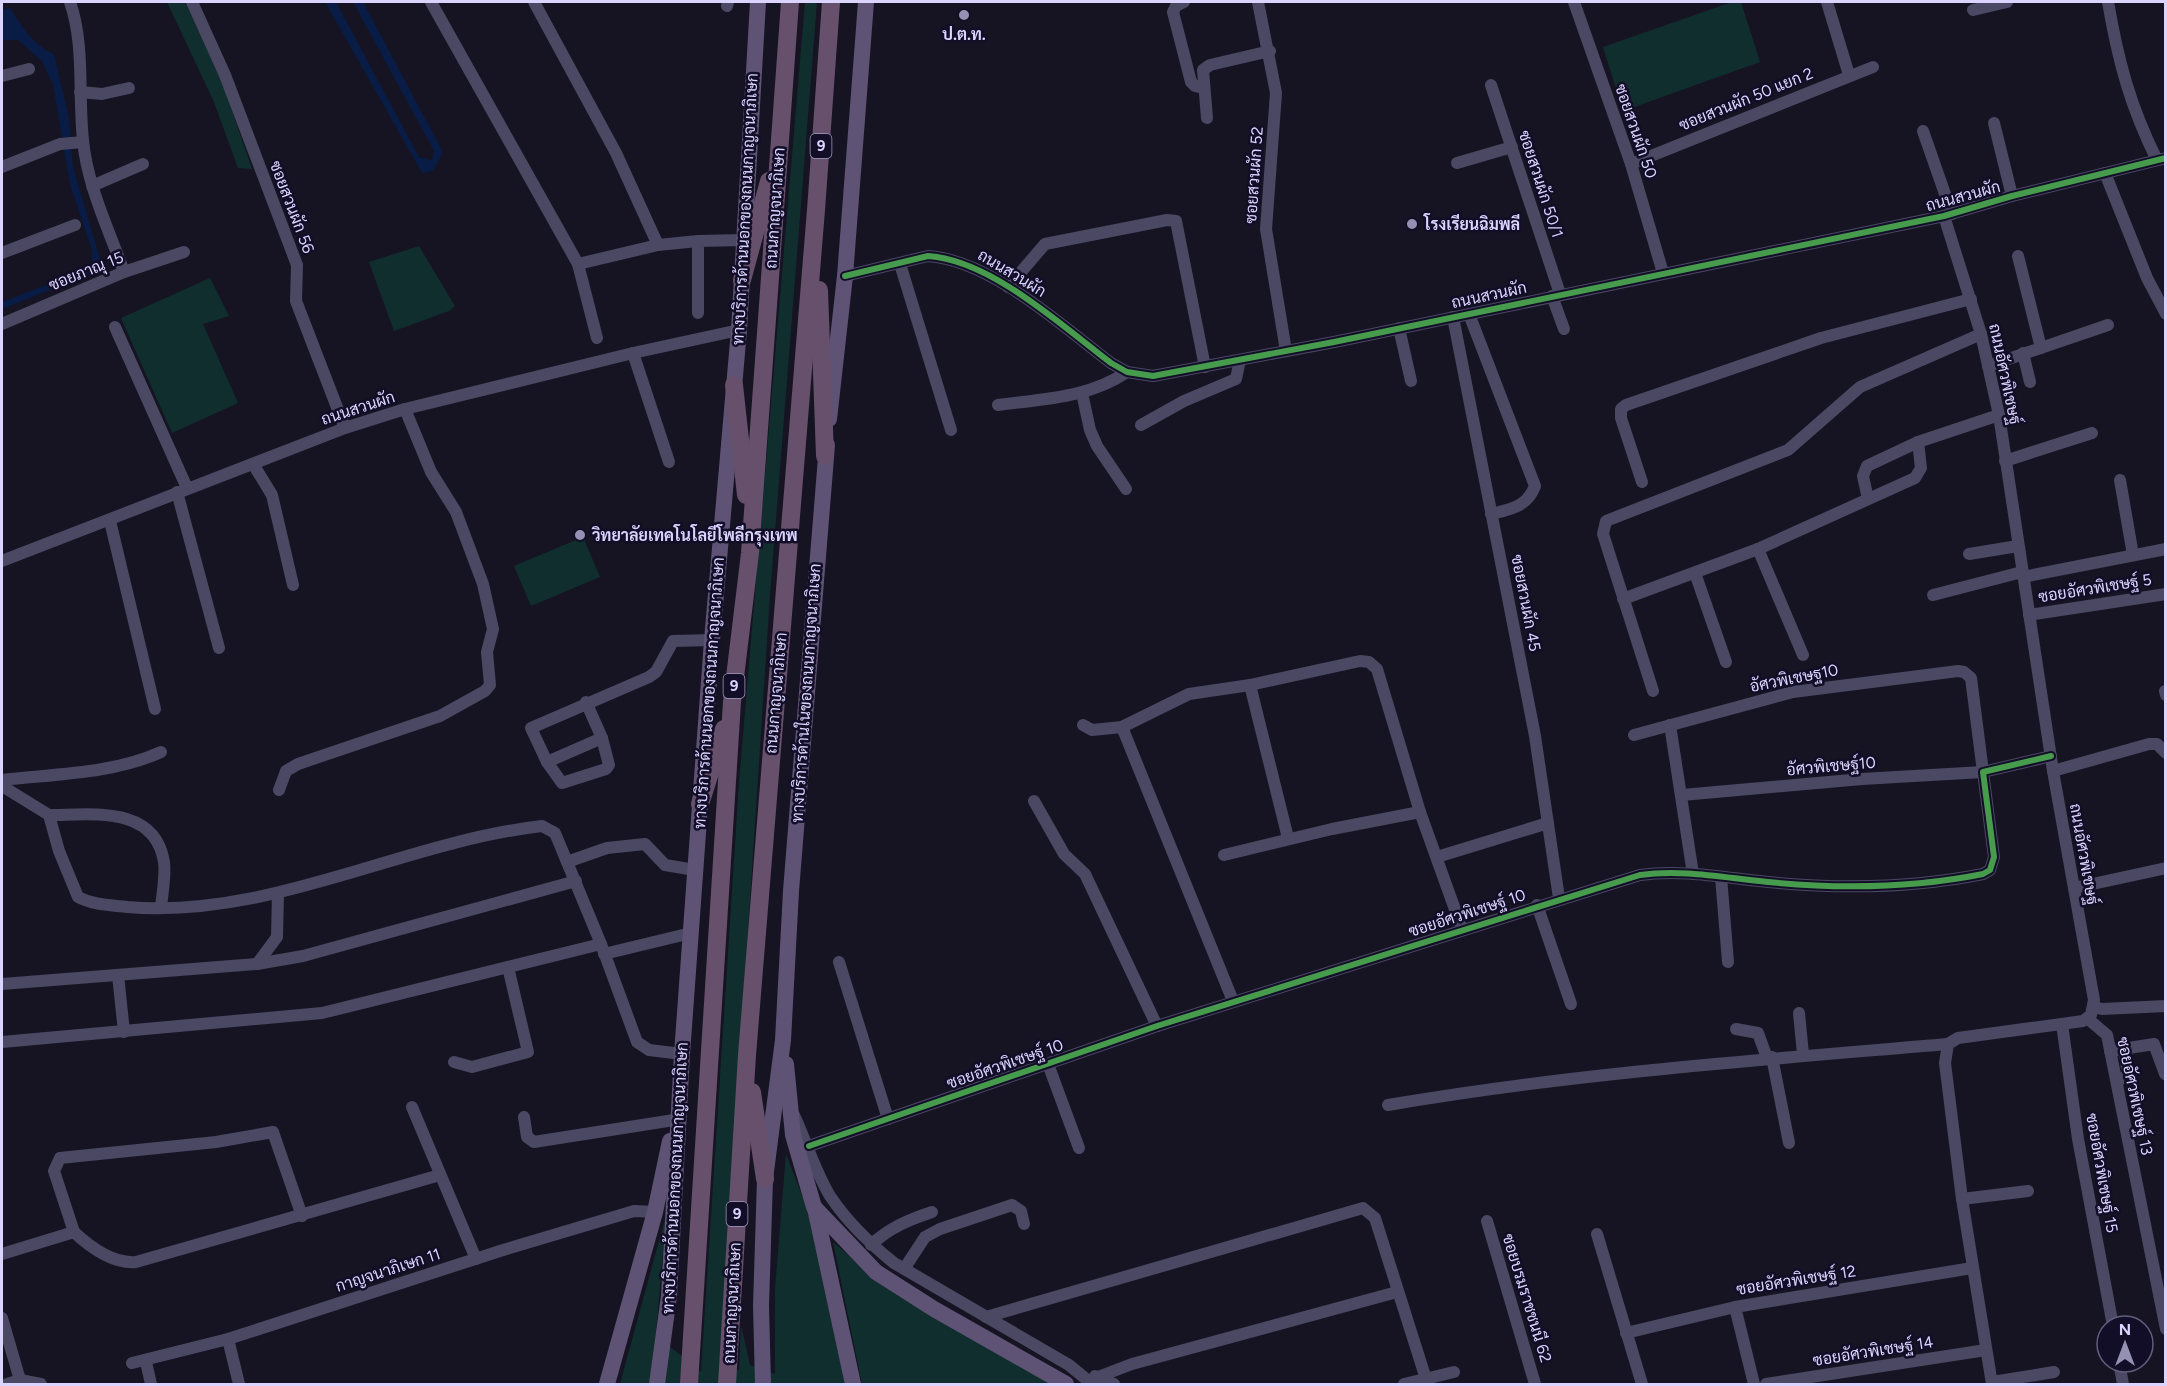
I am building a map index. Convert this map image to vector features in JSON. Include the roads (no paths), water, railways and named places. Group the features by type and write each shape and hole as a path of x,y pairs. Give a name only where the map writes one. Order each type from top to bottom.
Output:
{"highway":[{"name":"ถนนกาญจนาภิเษก","path":"690,1378 732,702 751,541 790,2"},
{"name":"ถนนกาญจนาภิเษก","path":"727,1379 747,1055 831,2"},
{"path":"742,280 780,139"},
{"path":"816,210 825,456"},
{"path":"734,385 751,541"},
{"path":"700,804 732,702"},
{"path":"747,1055 765,1179"}],"main road":[{"name":"ทางบริการด้านนอกของถนนกาญจนาภิเษก","path":"657,1384 669,1296 682,1054 712,640 739,330 758,2"},
{"name":"ทางบริการด้านในของถนนกาญจนาภิเษก","path":"763,1384 761,1306 765,1179 783,1040 791,891 825,456 845,276 866,2"},
{"path":"783,1040 798,1158 814,1207 853,1384"},
{"path":"607,1384 655,1212 681,1093"},
{"path":"814,1207 876,1272 1066,1384"}],"street":[{"path":"70,2 77,22 80,92 78,142 124,272"},
{"name":"ซอยสวนผัก 56","path":"192,2 225,75 297,265 296,300 345,428"},
{"path":"431,2 578,264 597,338"},
{"path":"534,2 616,153 658,244"},
{"path":"1184,2 1173,10 1175,24 1191,82 1203,88"},
{"name":"ซอยสวนผัก 52","path":"1258,2 1270,51 1276,93 1266,229 1286,351"},
{"name":"ซอยสวนผัก 50","path":"1574,2 1631,164 1663,273"},
{"path":"1827,2 1849,75"},
{"path":"1973,10 2007,2"},
{"path":"2108,2 2125,84 2136,118 2161,159"},
{"path":"1207,117 1202,72 1209,65 1270,51"},
{"name":"ซอยสวนผัก 50 แยก 2","path":"1631,164 1873,67"},
{"path":"2,76 29,69"},
{"name":"ซอยสวนผัก 50/1","path":"1491,85 1512,147 1564,329"},
{"path":"80,92 102,94 129,88"},
{"path":"1994,123 2012,196"},
{"name":"ถนนอัศวพิเชษฐ์","path":"1923,131 1981,334 1999,415 2051,756 2094,1007"},
{"path":"2,167 60,144 78,142"},
{"path":"1457,163 1512,147"},
{"name":"ถนนสวนผัก","path":"845,276 900,264 917,257 943,257 970,265 1008,287 1127,372 1153,376 1469,314 1948,215 2012,196 2161,159"},
{"path":"93,186 143,164"},
{"path":"2104,173 2147,278 2166,314"},
{"path":"1008,287 1045,244 1167,220 1176,221 1205,367"},
{"path":"2,253 75,225"},
{"path":"578,264 658,244 744,240"},
{"path":"698,313 699,241"},
{"name":"ซอยภาณุ 15","path":"2,324 124,272 184,252"},
{"path":"2018,256 2041,348"},
{"path":"900,264 951,430"},
{"path":"1642,482 1621,418 1621,409 1626,405 1813,340 1971,299"},
{"path":"1469,314 1535,486 1532,496 1521,506 1491,514"},
{"name":"ซอยสวนผัก 45","path":"1453,317 1535,736 1559,898"},
{"path":"1988,366 2108,325"},
{"path":"116,327 182,490 219,648"},
{"path":"1399,328 1411,381"},
{"name":"ถนนสวนผัก","path":"2,561 345,428 405,409 633,353 739,330"},
{"path":"1653,691 1603,534 1606,521 1788,450 1860,387 1981,334"},
{"path":"633,353 669,462"},
{"path":"2023,353 2030,382"},
{"path":"1142,425 1184,401 1236,379 1240,360"},
{"path":"998,405 1082,393 1107,385 1127,372"},
{"path":"1082,393 1090,430 1097,446 1126,489"},
{"path":"279,790 286,771 298,764 440,716 485,691 490,685 486,652 493,629 483,584 456,512 431,472 405,409"},
{"path":"1868,499 1863,476 1867,466 1918,442 1999,415"},
{"path":"2005,461 2092,433"},
{"path":"1623,599 1758,549 1919,474 1921,461 1918,442"},
{"path":"253,464 272,495 293,585"},
{"path":"2120,480 2133,555"},
{"path":"110,521 155,709"},
{"path":"1969,554 2018,546"},
{"path":"1758,549 1803,655"},
{"path":"1933,595 2023,574 2166,549"},
{"path":"1695,573 1726,662"},
{"name":"ซอยอัศวพิเชษฐ์ 5","path":"2029,615 2166,594"},
{"path":"586,702 602,738 609,762 606,769 566,784 558,782 531,728 586,702 653,674 673,641 712,640"},
{"path":"1083,725 1092,730 1122,727 1189,694 1250,685 1360,661 1369,662 1377,669 1420,812 1462,929"},
{"name":"อัศวพิเชษฐ10","path":"1634,735 1792,692 1964,672 1971,678 1983,772"},
{"path":"1250,685 1288,838"},
{"path":"1670,725 1693,874"},
{"path":"1122,727 1233,1001"},
{"path":"547,762 602,738"},
{"path":"2054,771 2149,744 2164,747"},
{"path":"2,780 104,768 144,760 161,752"},
{"path":"1983,772 2051,756"},
{"name":"อัศวพิเชษฐ์10","path":"1682,795 1862,779 1983,772"},
{"name":"ซอยอัศวพิเชษฐ์ 10","path":"809,1146 1233,1001 1559,898 1640,875 1659,872 1824,886 1877,886 1983,874 1990,870 1994,857 1983,772"},
{"path":"2,786 49,815 109,814 134,820 155,835 164,862 161,908"},
{"path":"1034,801 1064,854 1085,874 1157,1026"},
{"path":"1224,855 1288,838 1420,812"},
{"path":"49,815 59,850 78,897 95,904 161,908 241,901 278,893 447,843 542,826 555,833 603,949 637,1042 649,1050 682,1054"},
{"path":"1437,857 1548,823"},
{"path":"567,862 607,848 645,844 665,865 695,870"},
{"path":"2074,888 2166,868"},
{"path":"1720,877 1728,962"},
{"path":"2,984 257,964 303,956 576,881"},
{"path":"257,964 277,937 278,893"},
{"path":"1537,905 1571,1004"},
{"path":"2,1042 322,1013 508,967 691,933"},
{"path":"839,962 888,1119"},
{"path":"454,1062 472,1067 528,1052 508,967"},
{"path":"118,975 124,1032"},
{"path":"1388,1105 1497,1086 1770,1057 1948,1044 1958,1038 2088,1019 2094,1007 2102,1009 2166,1006"},
{"path":"1799,1013 1803,1054"},
{"name":"ซอยอัศวพิเชษฐ์ 13","path":"2088,1019 2107,1035 2166,1329"},
{"name":"ซอยอัศวพิเชษฐ์ 15","path":"2062,1024 2078,1139 2111,1314"},
{"path":"1736,1029 1758,1033 1770,1057 1789,1143"},
{"path":"1948,1044 1945,1063 1962,1199 1992,1383 2054,1372"},
{"path":"2110,1051 2154,1044 2165,1074"},
{"path":"2117,1082 2128,1074 2124,1048"},
{"path":"1048,1064 1079,1148"},
{"path":"412,1107 476,1259"},
{"path":"791,1108 829,1194 855,1230 871,1245 904,1269 1095,1381 1114,1384"},
{"path":"524,1117 527,1137 534,1142 674,1120"},
{"path":"302,1216 273,1132 216,1142 60,1158 54,1171 74,1232 89,1246 121,1261 136,1262 302,1216 440,1175"},
{"path":"1962,1199 2028,1191"},
{"path":"904,1269 925,1237 940,1229 1012,1205 1021,1211 1024,1224"},
{"path":"986,1317 1363,1208 1375,1218 1426,1379"},
{"name":"กาญจนาภิเษก 11","path":"132,1363 146,1362 228,1339 634,1211 655,1212"},
{"path":"871,1245 892,1228 932,1212"},
{"name":"ซอยบรมราชชนนี 62","path":"1487,1221 1535,1384"},
{"path":"2,1254 74,1232"},
{"path":"1597,1234 1642,1384"},
{"name":"ซอยอัศวพิเชษฐ์ 12","path":"1626,1333 1735,1307 1972,1268"},
{"path":"1095,1381 1132,1364 1397,1292"},
{"path":"1735,1307 1754,1384"},
{"path":"2,1318 20,1380"},
{"path":"228,1339 239,1384"},
{"name":"ซอยอัศวพิเชษฐ์ 14","path":"1766,1384 1986,1350"},
{"path":"146,1362 151,1384"},
{"path":"1404,1384 1454,1372"},
{"path":"7,1384 20,1380 41,1384"}],"water":[{"path":"325,2 336,2 419,157 432,160 434,151 353,2 363,2 443,152 433,171 422,173"},
{"path":"10,8 34,40 54,54 69,118 73,167 101,263 100,270 2,309 2,302 78,273 92,263 92,251 70,184 53,85 42,61 18,40 2,40 2,10"}],"place":[{"name":"ป.ต.ท.","path":"964,15"},
{"name":"โรงเรียนฉิมพลี","path":"1412,224"},
{"name":"วิทยาลัยเทคโนโลยีโพลีกรุงเทพ","path":"580,535"}]}
